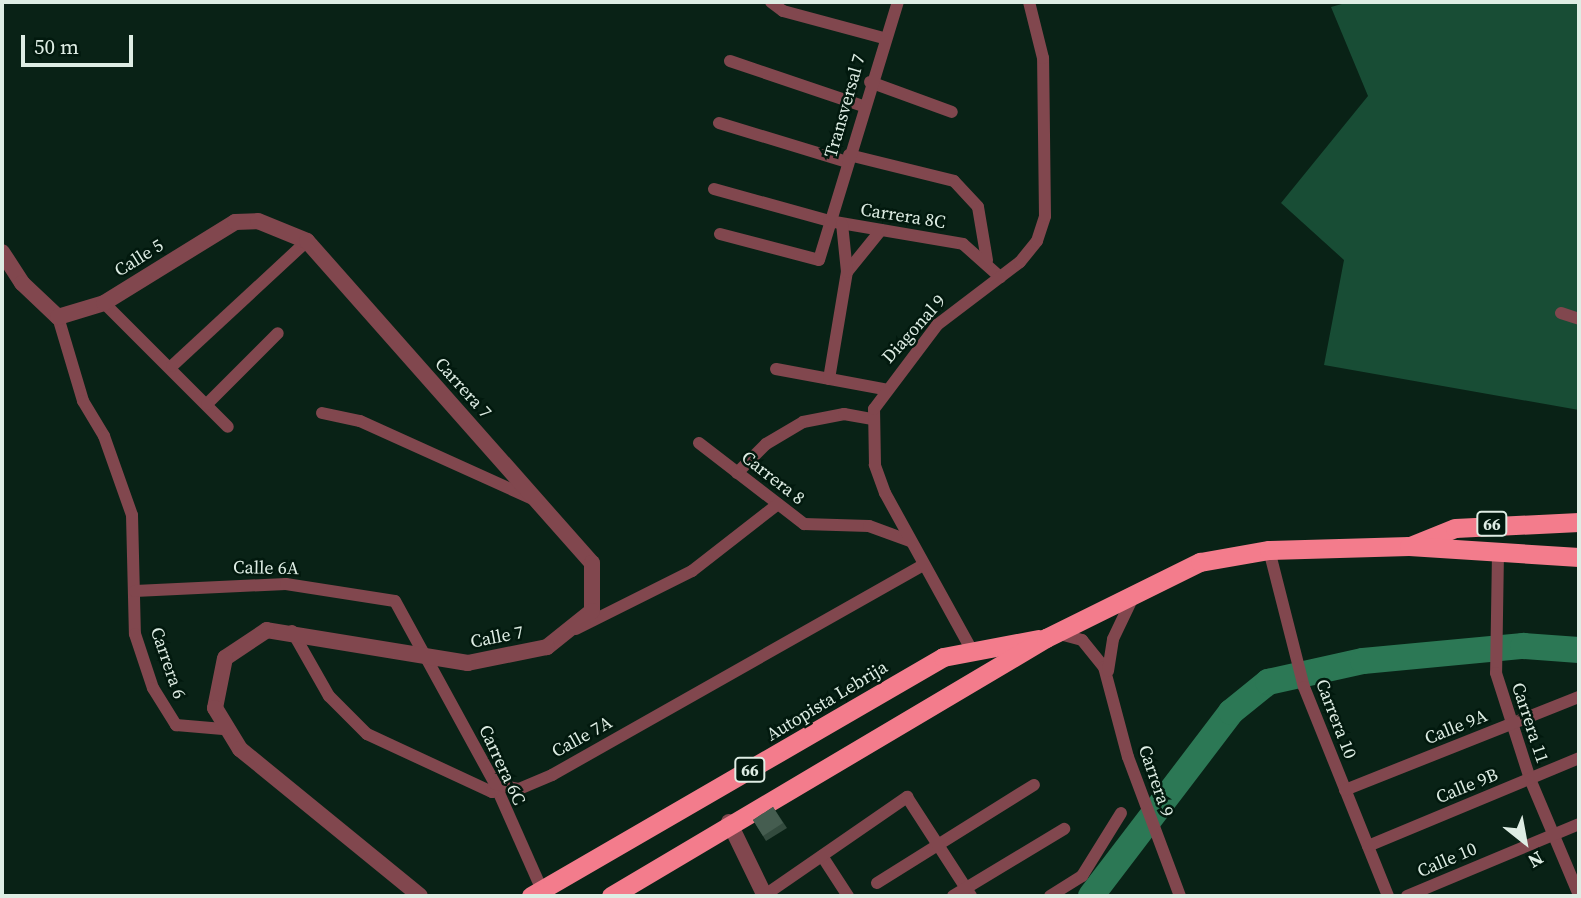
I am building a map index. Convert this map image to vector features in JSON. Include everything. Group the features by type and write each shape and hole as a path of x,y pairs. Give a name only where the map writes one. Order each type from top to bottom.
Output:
{"highway":[{"name":"Autopista Lebrija","path":"1409,546 1455,528 1579,522"},
{"name":"Autopista Lebrija","path":"611,896 729,822 1051,635 1200,562 1269,550 1409,546 1579,557"},
{"name":"Autopista Lebrija","path":"536,893 887,688 970,648 1051,635"}],"street":[{"path":"771,2 783,11 884,38"},
{"name":"Transversal 7","path":"836,223 848,159 897,2"},
{"name":"Diagonal 9","path":"970,648 923,565 875,464 873,419 884,390 937,325 1000,277 1037,242 1045,216 1043,58 1029,2"},
{"path":"730,61 863,106"},
{"path":"870,82 952,112"},
{"path":"719,123 848,159 954,181 978,207 987,260"},
{"name":"Carrera 8C","path":"713,189 836,223 963,244 987,260 1000,277"},
{"name":"Carrera 7","path":"235,222 258,221 307,241 592,563 592,611 576,629"},
{"name":"Calle 5","path":"58,317 104,303 235,222"},
{"path":"720,234 819,260 836,223"},
{"path":"829,379 848,272 836,223"},
{"path":"848,272 881,230"},
{"path":"172,366 307,241"},
{"path":"2,252 22,283 58,317"},
{"path":"104,303 133,338 172,366 228,427"},
{"path":"1561,313 1579,319"},
{"name":"Carrera 6","path":"58,317 83,401 123,479 132,515 135,635 163,711 183,728 223,729"},
{"path":"207,404 278,333"},
{"path":"776,369 884,390"},
{"path":"322,413 360,421 541,503"},
{"path":"737,473 765,444 803,422 830,414 873,419"},
{"name":"Carrera 8","path":"699,443 811,527 869,526 911,541"},
{"name":"Calle 7","path":"223,729 215,682 225,658 267,630 292,631 468,663 547,647 576,629 692,571 778,504"},
{"name":"Carrera 10","path":"1269,550 1304,687 1388,896"},
{"name":"Carrera 11","path":"1498,552 1496,673 1510,724 1530,779 1579,895"},
{"name":"Calle 7A","path":"292,631 329,696 367,734 492,792 495,784 519,789 552,775 923,565"},
{"name":"Calle 6A","path":"135,591 286,584 396,601"},
{"name":"Carrera 9","path":"1107,675 1112,639 1137,591"},
{"name":"Carrera 6C","path":"396,601 429,656 495,784 536,893"},
{"name":"Carrera 9","path":"1051,635 1088,645 1107,675 1136,778 1180,896"},
{"name":"Calle 9A","path":"1345,790 1579,697"},
{"path":"223,729 421,896"},
{"name":"Calle 9B","path":"1368,846 1579,758"},
{"path":"877,883 1034,785"},
{"path":"729,822 765,896 908,797 968,892"},
{"path":"1050,896 1082,876 1121,813"},
{"name":"Calle 10","path":"1407,896 1579,824"},
{"path":"953,896 968,892 1064,829"},
{"path":"822,856 842,894"}],"green space":[{"path":"1349,2 1579,2 1579,410 1324,365 1344,260 1281,203 1368,96 1331,7"}],"building":[{"path":"773,807 783,823 763,836 753,820"}],"waterway":[{"path":"1091,896 1231,712 1268,682 1363,661 1523,646 1579,650"}]}
